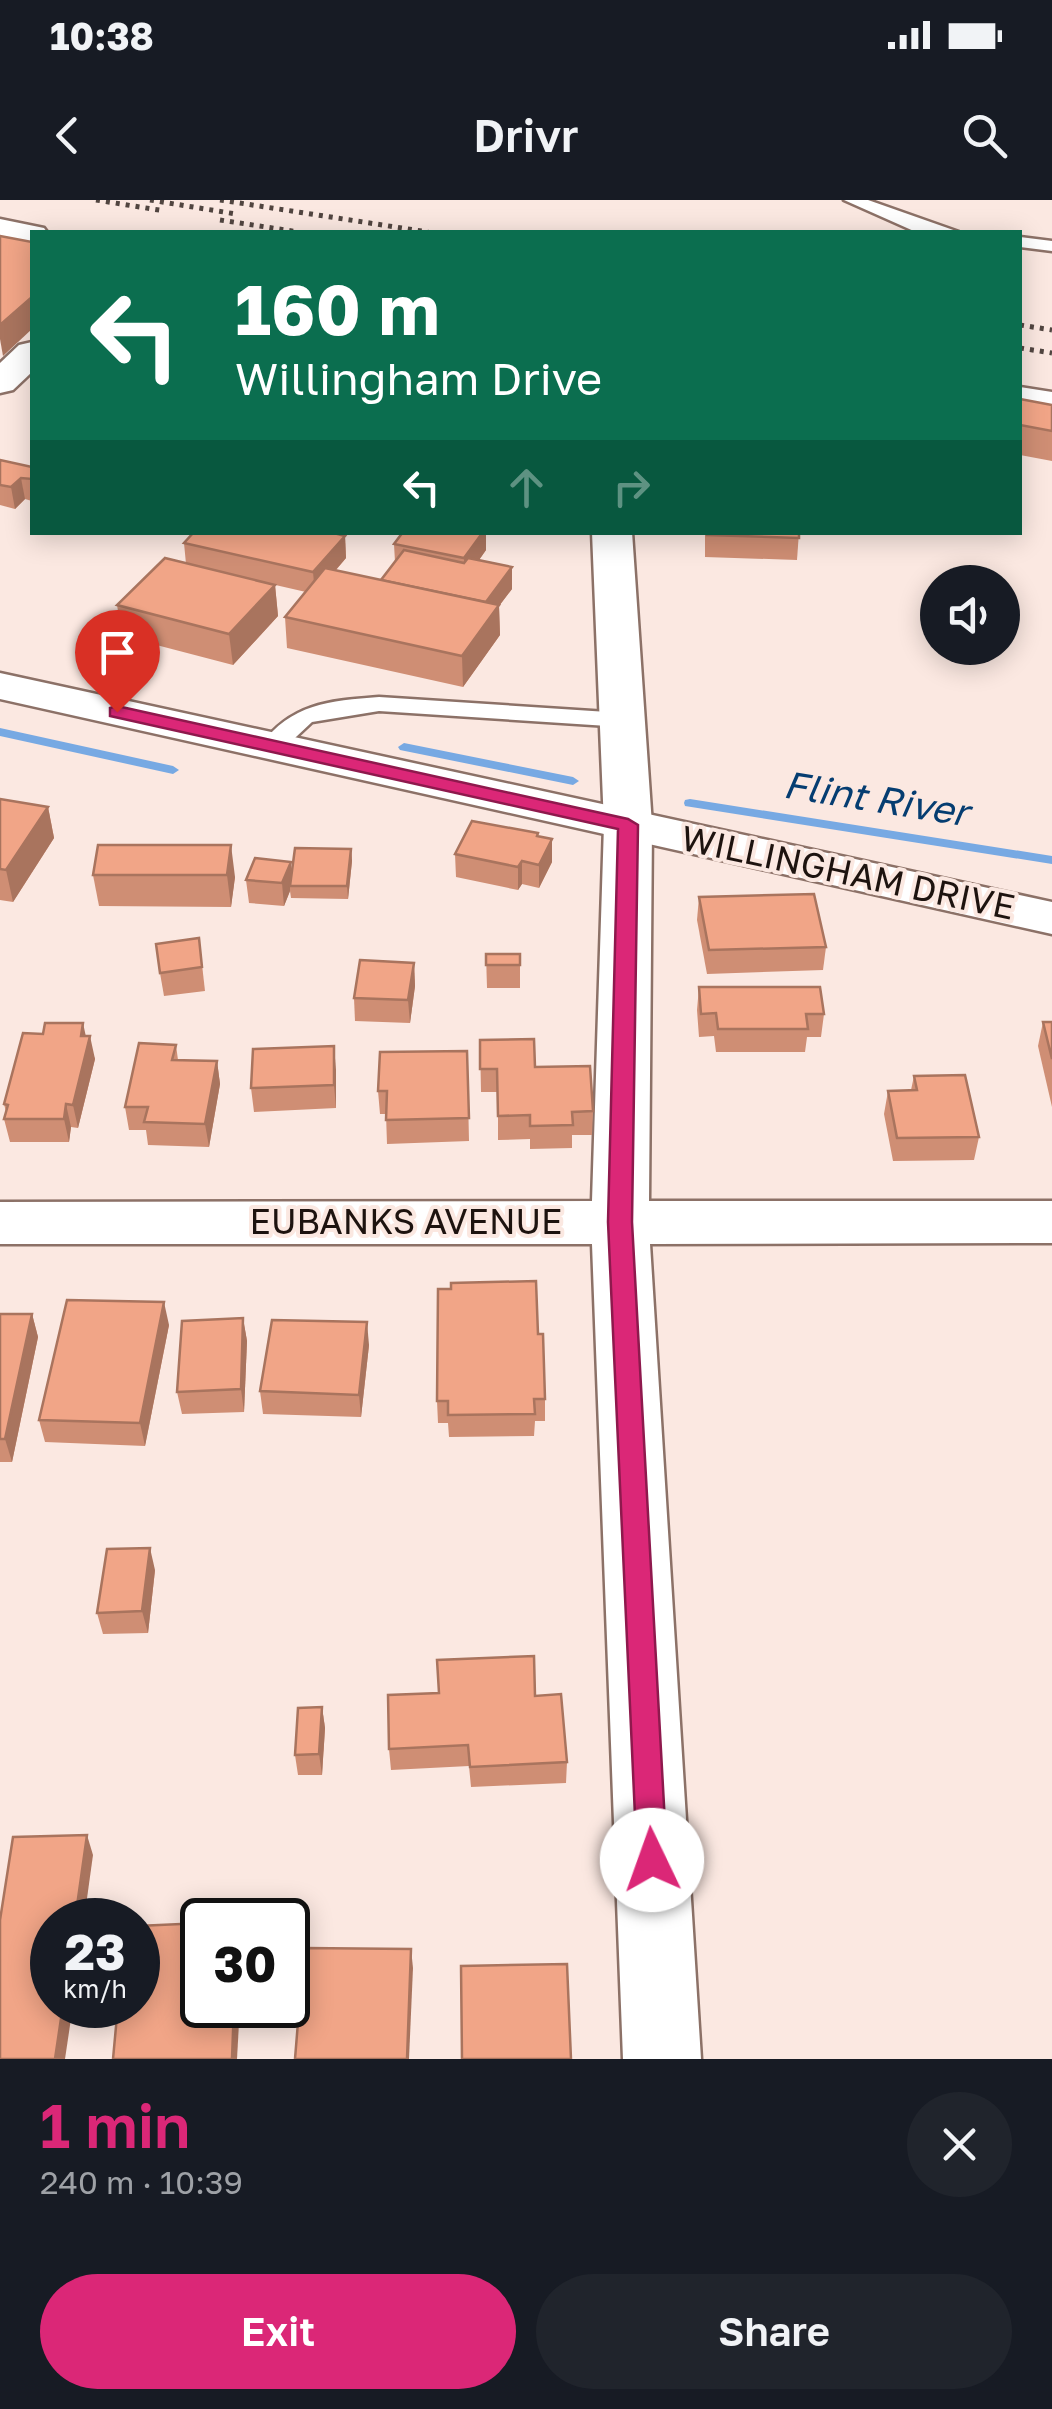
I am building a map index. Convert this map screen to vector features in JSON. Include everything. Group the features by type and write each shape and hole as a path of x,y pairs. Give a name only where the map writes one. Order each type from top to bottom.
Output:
{"street":[{"path":"0,229 30,235"},
{"path":"0,382 30,355"},
{"path":"1022,398 1052,404"},
{"path":"612,535 628,825 620,1222 662,2059"},
{"name":"WILLINGHAM DRIVE","path":"0,686 1052,918"},
{"name":"EUBANKS AVENUE","path":"0,1223 1052,1222"}],"lane":[{"path":"853,200 936,230"},
{"path":"1022,242 1052,246"},
{"path":"272,746 303,717 337,708 379,704 622,720"}],"building":[{"path":"0,236 30,242 30,299 0,325"},
{"path":"1022,399 1052,405 1052,431 1022,425"},
{"path":"0,460 30,467 30,479 21,478 11,487 0,485"},
{"path":"191,535 345,536 313,572 184,543"},
{"path":"401,535 481,535 464,558 394,544"},
{"path":"707,535 799,535 799,538"},
{"path":"404,550 464,563 468,558 512,567 486,602 381,580"},
{"path":"165,558 275,585 229,634 117,605"},
{"path":"325,568 499,605 462,656 285,617"},
{"path":"0,799 48,807 6,870 0,869"},
{"path":"472,821 552,839 539,865 522,861 518,867 455,854"},
{"path":"98,845 231,845 227,875 93,875"},
{"path":"295,848 351,849 347,886 290,886"},
{"path":"255,858 291,862 282,883 246,880"},
{"path":"814,894 826,947 709,950 699,897"},
{"path":"199,938 202,967 160,973 156,944"},
{"path":"486,954 520,954 520,965 486,965"},
{"path":"360,960 414,963 408,1000 354,998"},
{"path":"699,987 820,987 824,1014 806,1014 808,1029 718,1029 716,1013 701,1014"},
{"path":"1043,1022 1052,1022 1052,1059"},
{"path":"45,1023 83,1023 81,1036 90,1036 73,1105 66,1104 64,1119 4,1119 8,1105 4,1104 23,1033 43,1034"},
{"path":"534,1039 535,1067 590,1066 593,1111 572,1112 573,1125 530,1126 530,1115 498,1116 497,1069 480,1069 480,1040"},
{"path":"139,1043 176,1045 172,1060 217,1061 205,1124 144,1122 148,1107 125,1107"},
{"path":"334,1046 334,1085 251,1088 253,1049"},
{"path":"467,1051 469,1118 386,1120 387,1091 378,1091 380,1052"},
{"path":"965,1075 979,1137 897,1138 888,1091 917,1090 914,1076"},
{"path":"536,1281 545,1399 534,1399 535,1414 448,1415 448,1401 437,1401 438,1289 451,1289 451,1283"},
{"path":"67,1300 164,1302 140,1423 39,1420"},
{"path":"0,1314 32,1314 5,1439 0,1439"},
{"path":"243,1318 241,1389 177,1392 182,1321"},
{"path":"272,1320 367,1322 359,1395 260,1391"},
{"path":"150,1548 142,1611 97,1613 107,1549"},
{"path":"534,1656 535,1696 561,1694 567,1762 470,1767 468,1745 389,1749 388,1695 439,1693 437,1660"},
{"path":"322,1707 319,1754 295,1755 298,1708"},
{"path":"87,1835 78,1898 30,1898 30,2028 60,2028 55,2059 0,2059 0,1920 13,1837"},
{"path":"180,1924 180,2028 233,2028 232,2059 113,2059 116,2028 160,2028 160,1925"},
{"path":"310,1948 411,1949 407,2059 295,2059 298,2028 310,2028"},
{"path":"567,1964 571,2059 462,2059 461,1966"}],"waterway":[{"name":"Flint River","path":"0,732 173,770"},
{"name":"Flint River","path":"404,747 573,781"},
{"name":"Flint River","path":"690,803 1052,860"}],"railway":[{"path":"96,200 165,211"},
{"path":"150,200 236,214"},
{"path":"220,200 415,230"},
{"path":"220,220 286,230"},
{"path":"1022,325 1052,330"},
{"path":"1022,348 1052,353"}],"route":[{"path":"117,712 628,825 620,1222 652,1860"}]}
